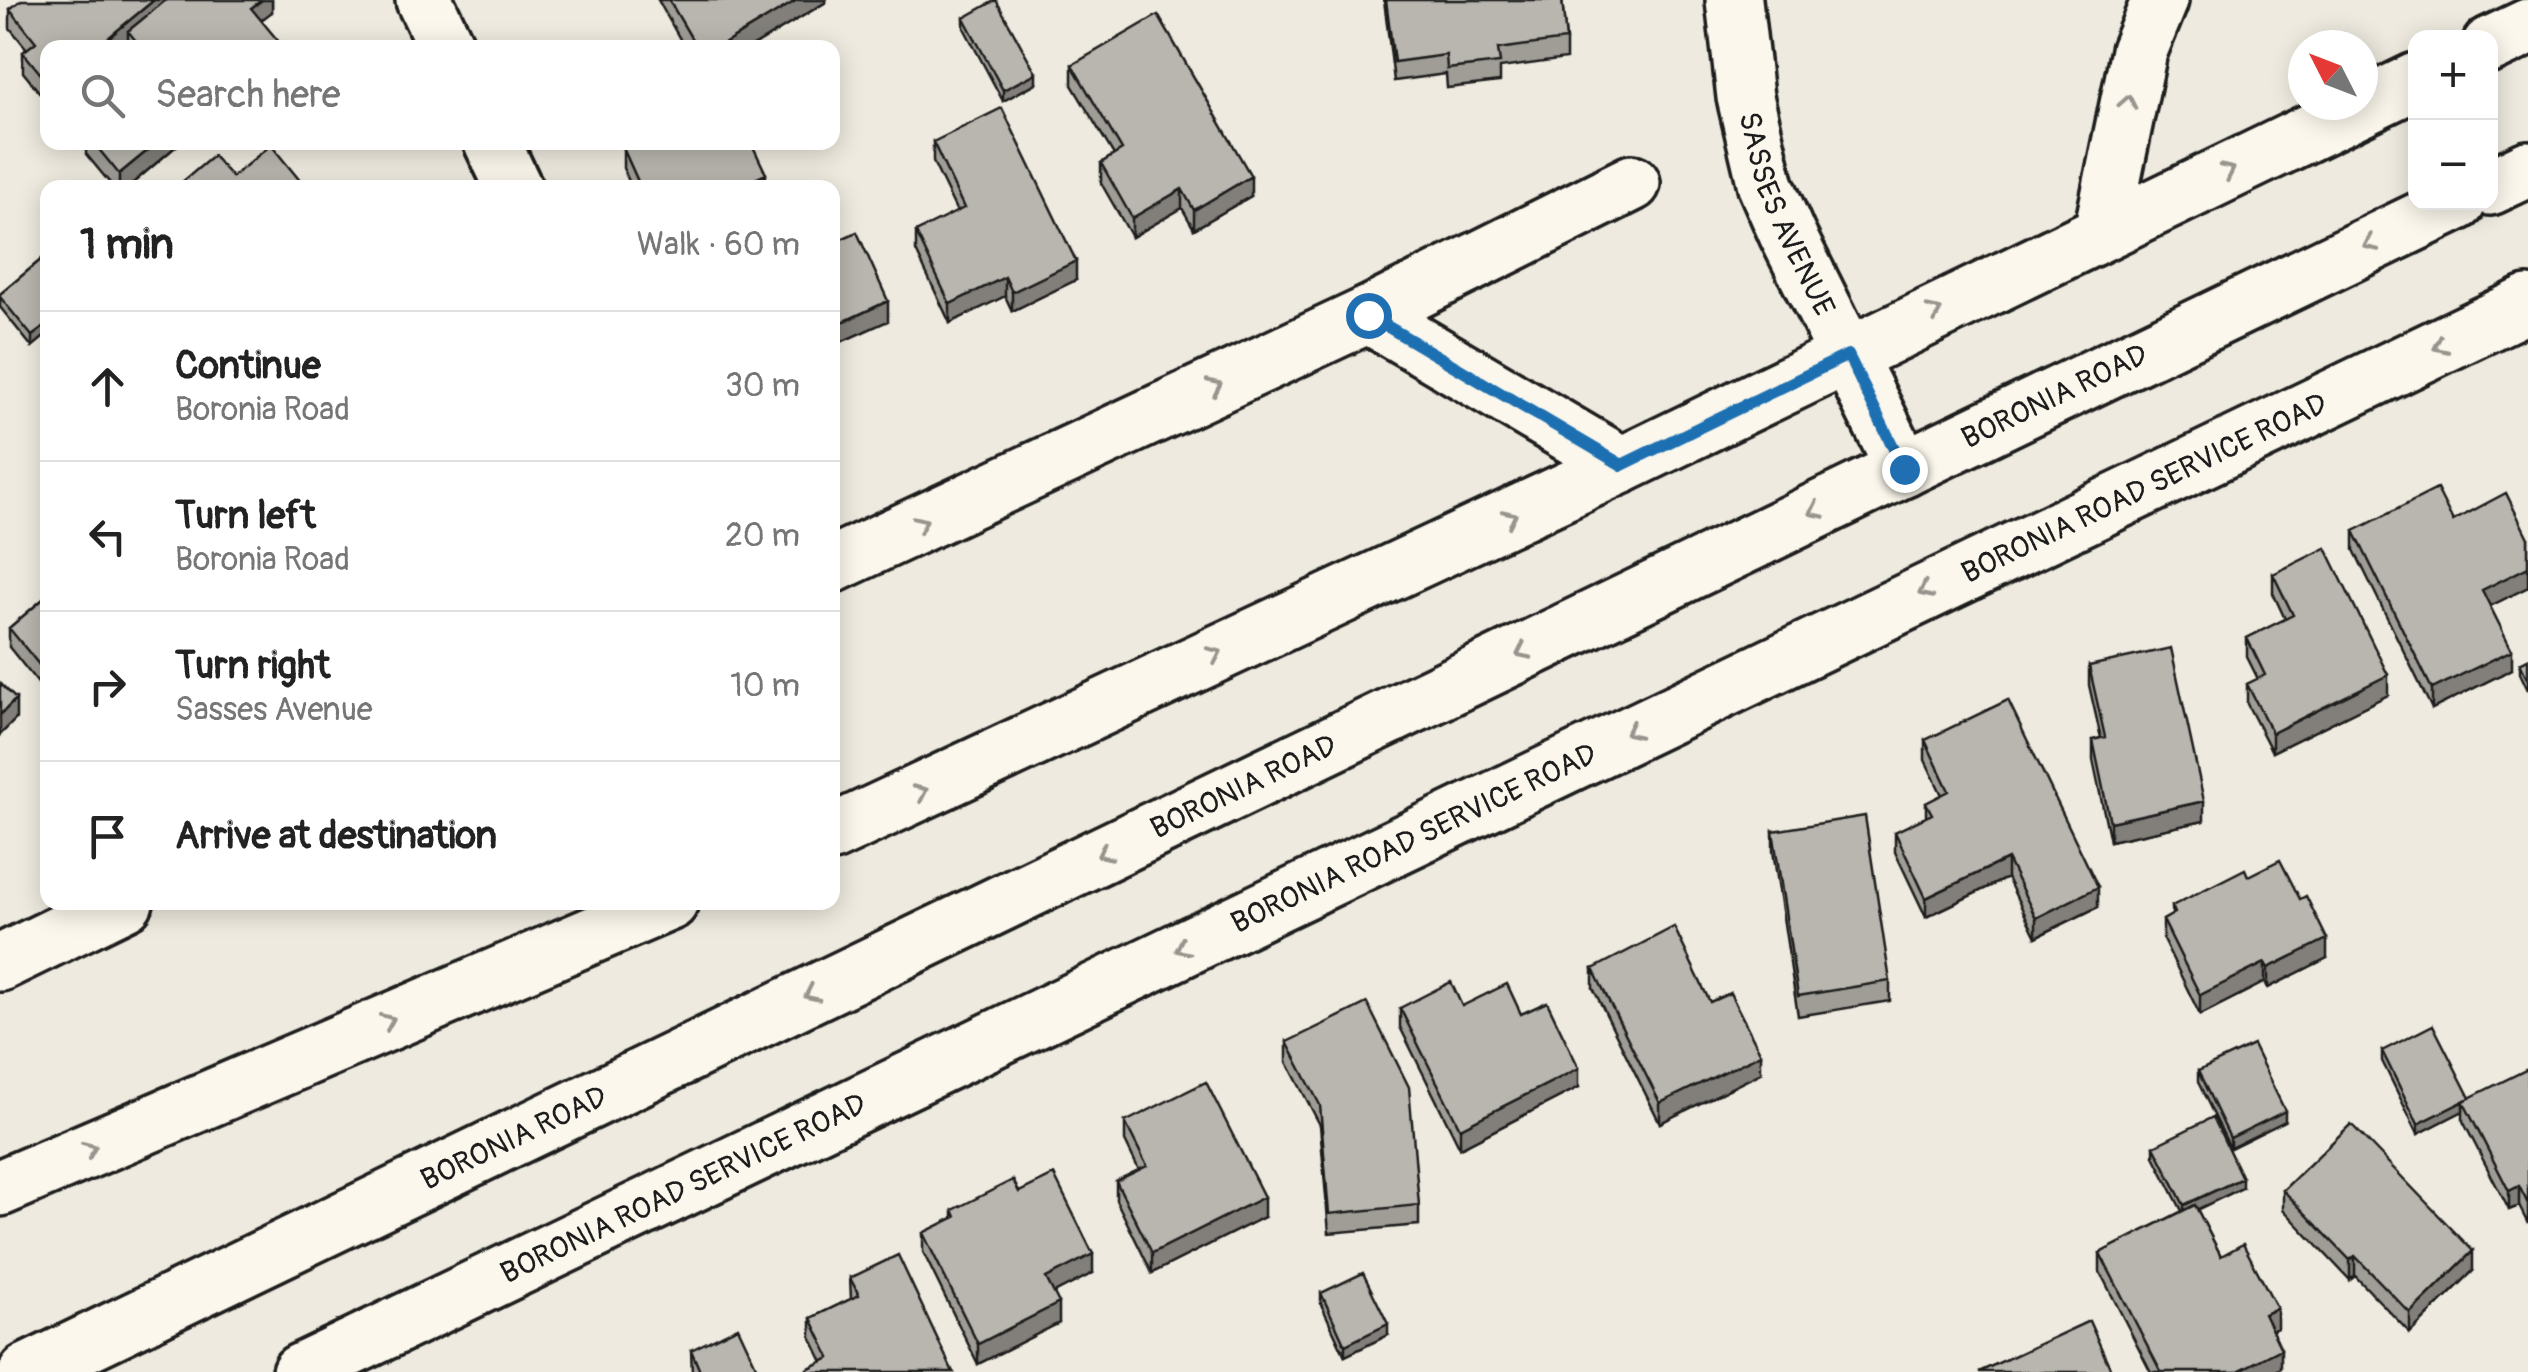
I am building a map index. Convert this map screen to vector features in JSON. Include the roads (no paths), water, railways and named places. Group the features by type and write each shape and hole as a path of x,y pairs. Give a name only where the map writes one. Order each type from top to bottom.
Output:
{"main road":[{"path":"424,0 443,40"},
{"name":"SASSES AVENUE","path":"1734,0 1746,97 1766,186 1904,469"},
{"path":"2102,232 2138,51 2160,0"},
{"path":"2498,41 2528,27"},
{"path":"840,829 1622,465 2408,85"},
{"path":"496,150 510,180"},
{"path":"2498,183 2528,169"},
{"path":"840,561 1368,315 1632,183"},
{"name":"BORONIA ROAD","path":"27,1372 2441,210"},
{"name":"BORONIA ROAD SERVICE ROAD","path":"300,1372 2528,304"},
{"path":"1368,315 1622,465"},
{"path":"0,962 108,910"},
{"path":"0,1188 651,910"}]}
